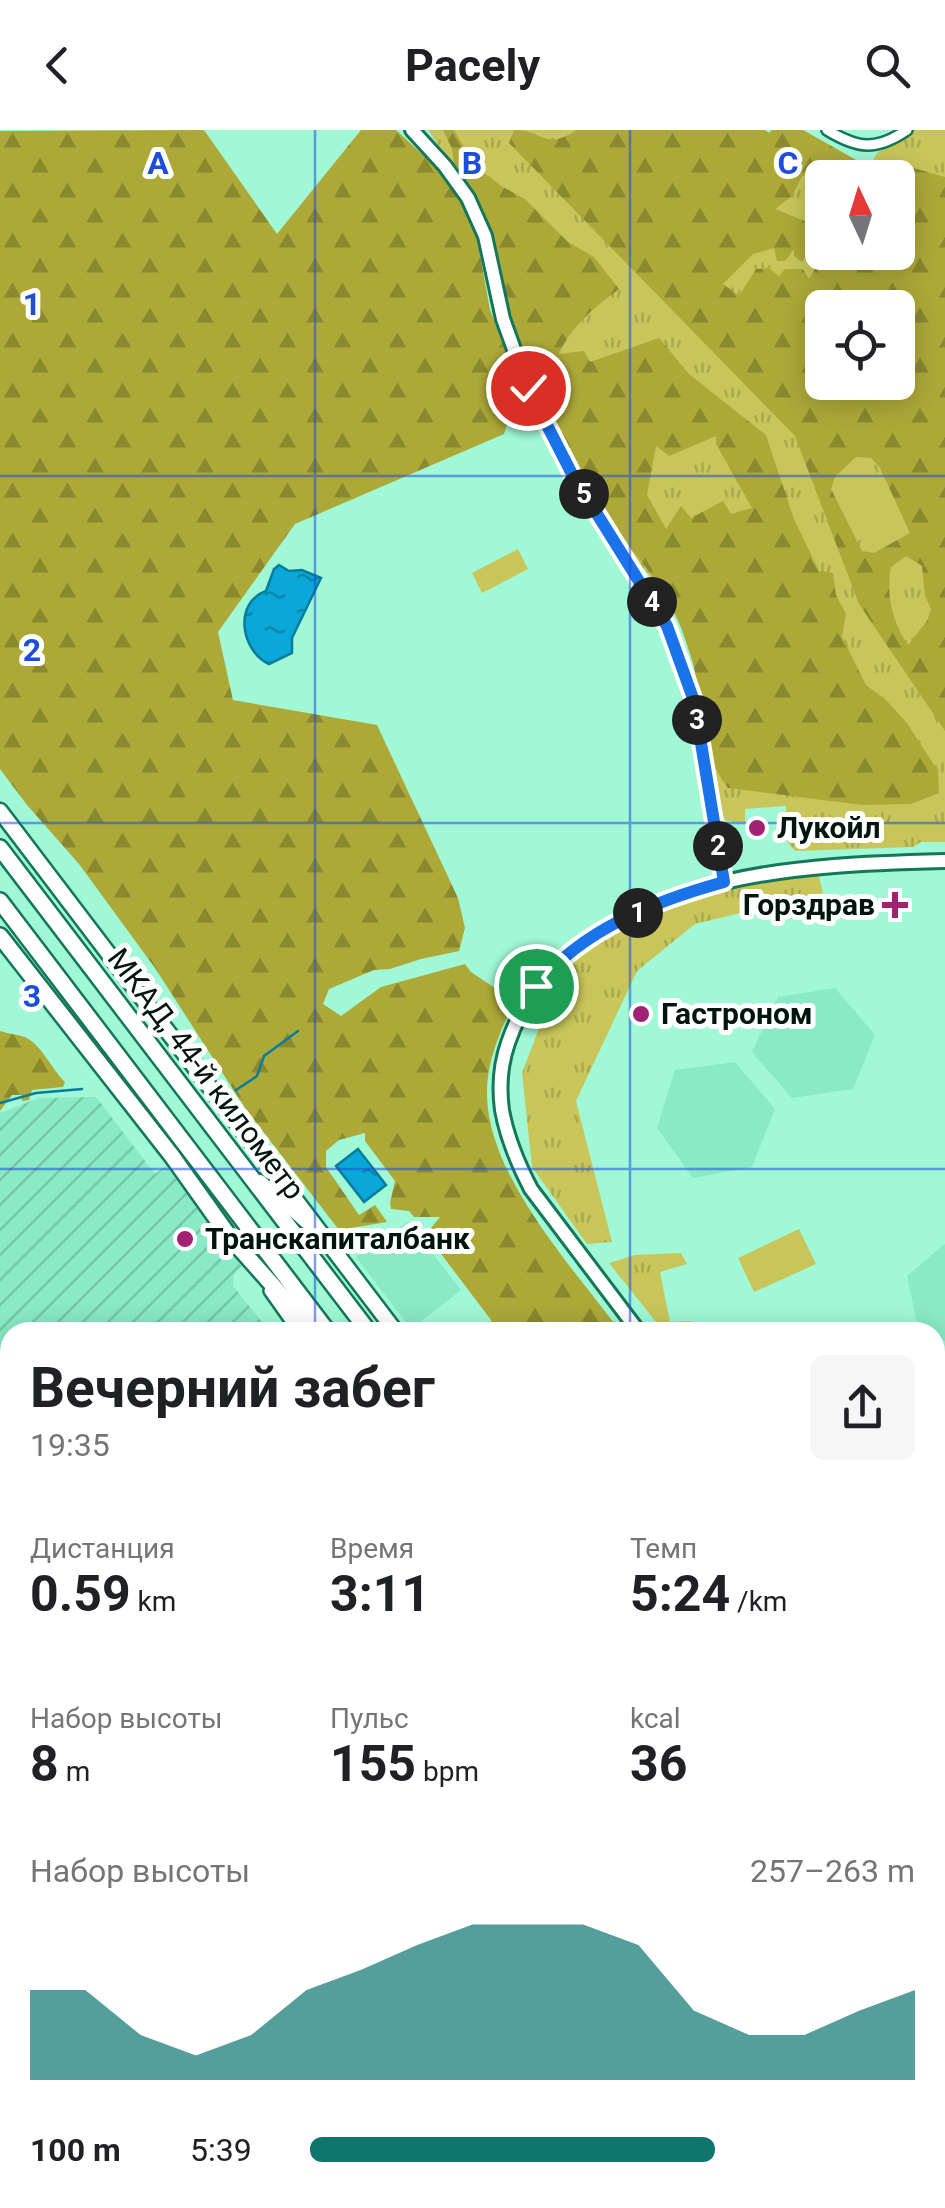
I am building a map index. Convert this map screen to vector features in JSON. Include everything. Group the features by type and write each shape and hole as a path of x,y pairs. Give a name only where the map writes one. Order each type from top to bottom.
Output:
{"highway":[{"name":"МКАД, 44-й километр","path":"0,848 361,1322"},
{"name":"МКАД, 44-й километр","path":"0,901 320,1322"},
{"path":"0,936 230,1236 305,1322"}],"main road":[{"path":"0,811 388,1322"}],"street":[{"path":"412,130 468,198 484,236 503,319 528,388 572,474 667,626 694,701 724,882"},
{"path":"826,130 844,140 874,146 907,130"},
{"path":"630,1322 544,1210 520,1168 502,1108 503,1059 513,1029 536,986 587,938 683,895 724,882 803,868 945,861"},
{"path":"239,1162 325,1239"},
{"path":"230,1236 291,1322"}],"shaded area":[{"path":"835,988 875,1035 853,1089 792,1098 752,1052 778,997"},
{"path":"735,1062 775,1109 752,1167 693,1178 657,1128 675,1070"},
{"path":"96,1097 155,1174 166,1166 242,1267 234,1274 233,1286 262,1322 0,1322 0,1113 39,1098"},
{"path":"408,1222 461,1290 420,1322 406,1322 356,1257"},
{"path":"945,1244 945,1322 917,1322 907,1276"}],"green space":[{"path":"204,130 277,234 361,130 396,130 436,167 465,205 477,238 490,310 519,385 504,434 295,524 218,632 233,700 377,725 458,898 465,928 459,951 374,970 329,989 323,1004 341,1016 381,987 465,964 514,1001 489,1071 491,1127 502,1159 537,1221 613,1322 491,1322 426,1234 440,1217 414,1217 409,1211 391,1209 395,1181 365,1141 365,1133 339,1140 326,1151 326,1167 359,1215 375,1205 387,1222 339,1230 245,1108 155,968 79,864 0,769 0,131"},
{"path":"428,130 803,130 857,160 805,160 805,270 915,270 915,160 873,160 878,152 915,130 945,130 945,842 921,842 913,847 795,851 786,840 786,806 745,809 745,822 723,818 716,804 694,667 681,626 662,592 582,484 553,416 560,408 549,384 535,374 455,169"},
{"path":"443,130 454,130 474,165 525,199 568,242 594,257 619,289 577,326 559,354 584,351 590,362 659,338 689,374 766,435 794,519 819,571 833,573 836,595 846,614 842,637 866,685 907,723 938,771 939,793 911,804 862,805 728,788 707,744 693,663 677,618 654,578 593,501 575,470 553,416 560,408 549,384 526,364 506,316 500,289 455,169 452,149","holes":["716,436 716,444 752,508 731,514 723,501 691,518 681,506 666,529 647,495 656,446 669,456"]},
{"path":"514,130 558,139 576,130 803,130 856,160 805,160 805,175 792,196 775,209 805,221 805,258 802,262 794,256 794,249 785,261 777,261 774,248 753,254 723,284 739,296 756,269 769,268 779,276 785,269 803,269 809,279 814,270 915,270 915,168 945,177 945,731 859,604 795,436 509,143","holes":["856,457 871,458 880,468 910,533 874,553 862,551 831,489 835,477","906,556 922,566 925,596 931,609 927,621 908,645 898,627 889,588 891,567"]},
{"path":"872,475 899,526 868,542 842,491"},
{"path":"518,549 528,569 482,593 472,573"},
{"path":"818,873 823,893 695,924 637,971 576,1101 612,1242 587,1244 532,1167 522,1073 562,968 626,925 696,895"},
{"path":"0,1031 31,1041 65,1082 63,1087 32,1090 29,1100 12,1095 0,1111"},
{"path":"799,1229 816,1264 754,1292 738,1258"},
{"path":"681,1253 687,1264 660,1272 670,1322 656,1322 609,1263 635,1255"}],"water":[{"path":"279,565 321,578 292,638 292,653 269,664 252,649 245,616 256,597 266,591"},
{"path":"358,1149 386,1185 364,1202 336,1166"}],"waterway":[{"path":"236,1090 257,1076 264,1056 298,1031"},
{"path":"0,1103 36,1093 82,1089"}],"place":[{"name":"Лукойл","path":"757,828"},
{"name":"Горздрав","path":"895,905"},
{"name":"Гастроном","path":"641,1014"},
{"name":"Транскапиталбанк","path":"185,1239"}],"route":[{"path":"528,388 572,474 667,626 683,666 694,701 724,882 642,911 587,938 536,986"}]}
